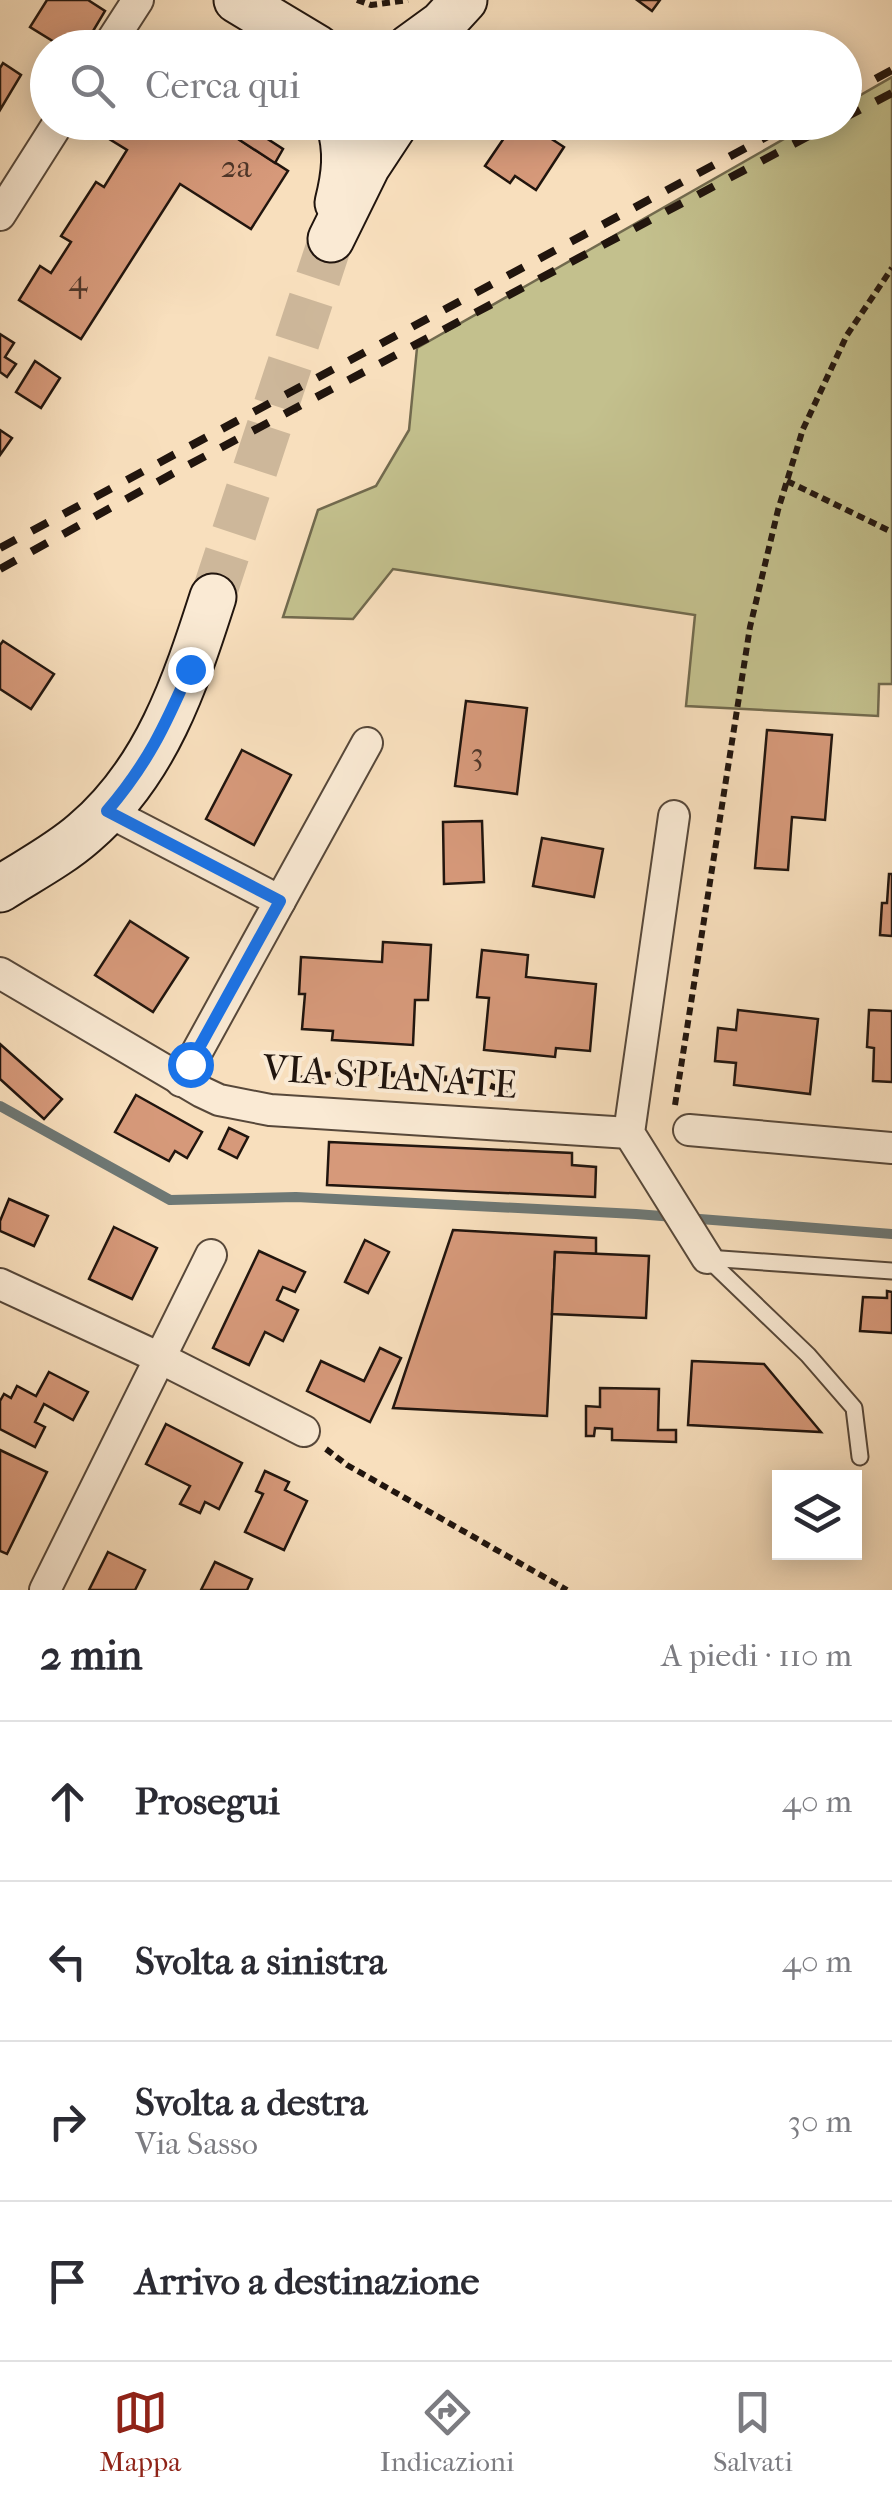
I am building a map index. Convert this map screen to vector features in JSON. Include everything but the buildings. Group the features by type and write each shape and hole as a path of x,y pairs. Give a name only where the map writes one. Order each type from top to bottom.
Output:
{"street":[{"path":"119,30 138,0"},
{"path":"212,0 248,30"},
{"path":"237,0 286,30"},
{"path":"434,30 464,0"},
{"path":"468,30 491,0"},
{"path":"0,216 49,140"},
{"path":"344,140 346,170 331,240 384,140"},
{"path":"0,890 83,834 138,774 160,738 190,669 213,597"},
{"path":"181,1082 367,742"},
{"path":"107,811 280,901"},
{"path":"674,816 631,1119 662,1186 699,1245"},
{"name":"VIA SPIANATE","path":"0,973 181,1082 219,1100 270,1110 631,1119"},
{"path":"689,1130 892,1148"},
{"path":"44,1590 211,1255"},
{"path":"0,1284 160,1358 304,1431"}],"lane":[{"path":"699,1245 892,1271"},
{"path":"699,1245 808,1355 854,1408 860,1457"}],"path":[{"path":"357,0 370,5 408,0"},
{"path":"631,1119 674,1108 750,626 786,481 802,429 847,335 892,268"},
{"path":"786,481 892,532"},
{"path":"277,1078 353,1071 477,1081 520,1096"},
{"path":"304,1431 347,1466 566,1590"}],"shaded area":[{"path":"892,77 892,684 879,684 878,716 686,706 695,615 393,569 353,619 283,617 318,510 376,486 409,430 417,348 782,140 862,140 862,94"}],"waterway":[{"path":"0,1106 170,1200 296,1197 636,1214 892,1234"}],"tunnel":[{"path":"213,597 331,239"}],"railway":[{"path":"862,86 892,70"},
{"path":"862,109 892,93"},
{"path":"0,548 760,140"},
{"path":"0,569 801,140"}],"route":[{"path":"190,669 160,738 138,774 107,811 280,901 190,1064"}]}
